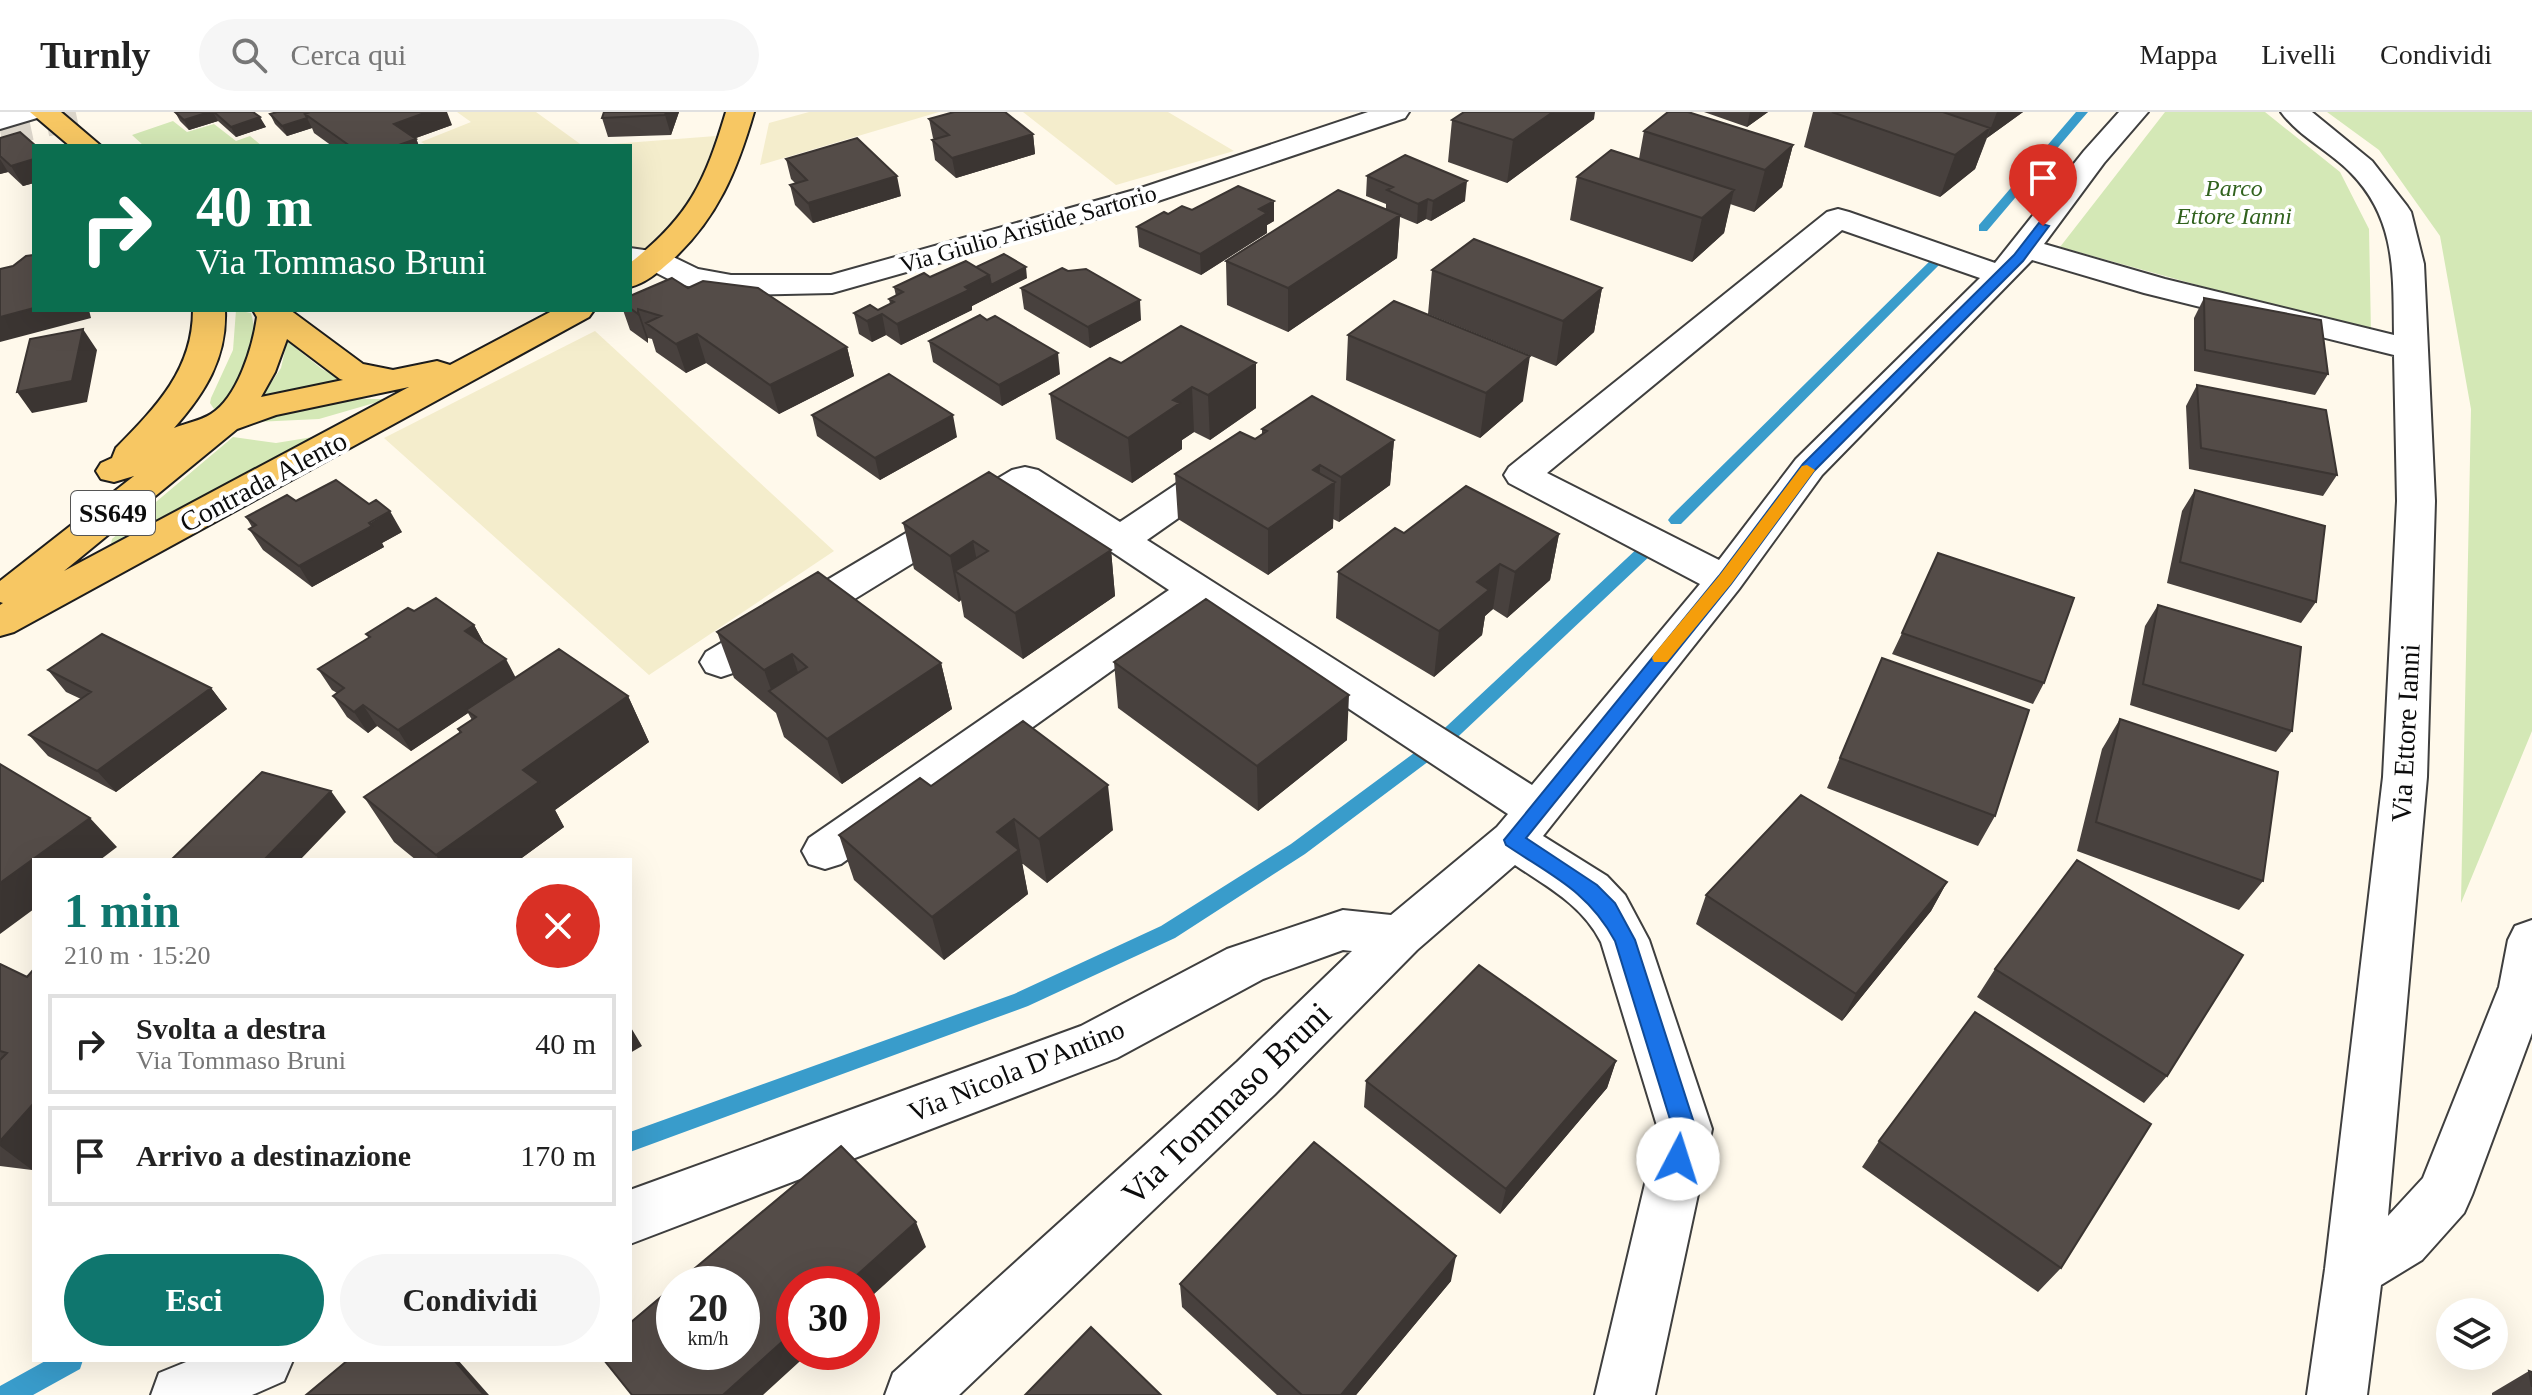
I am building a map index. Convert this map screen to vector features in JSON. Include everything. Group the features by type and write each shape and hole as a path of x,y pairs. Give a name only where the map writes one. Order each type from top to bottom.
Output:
{"main road":[{"path":"44,112 84,144"},
{"path":"638,265 694,223 717,185 737,121"},
{"name":"SS649","path":"0,585 114,471 192,382 210,344 209,312"},
{"path":"272,312 352,372 371,377 401,394"},
{"name":"SS649","path":"0,602 224,422 250,390 270,350 272,312"},
{"name":"Contrada Alento","path":"224,422 260,429 293,430 401,394 512,347 574,312"},
{"path":"192,382 192,398 197,407 207,416 224,422"},
{"name":"Contrada Alento","path":"0,622 401,394"},
{"name":"SS649","path":"114,471 224,422"}],"street":[{"path":"0,121 27,112"},
{"name":"Via Giulio Aristide Sartorio","path":"638,265 731,285 772,287 832,284 1148,195 1395,112"},
{"name":"Via Tommaso Bruni","path":"915,1395 1256,1078 1400,936 1525,825 1725,580 1809,467 2026,249 2094,157 2134,112"},
{"name":"Via Ettore Ianni","path":"2295,112 2362,167 2396,212 2408,264 2416,501 2405,777 2354,1269 2337,1395"},
{"path":"1725,580 1522,475 1838,218 2000,275"},
{"path":"2026,249 2155,286 2411,349"},
{"path":"1121,540 1252,450"},
{"path":"721,662 1025,478 1459,760 1608,909 1625,940 1685,1129 1625,1395"},
{"path":"825,851 1197,590"},
{"name":"Via Nicola D'Antino","path":"632,1216 1099,1042 1245,964 1343,930 1400,936"},
{"path":"2354,1269 2402,1241 2444,1195 2524,987 2532,940"},
{"path":"181,1395 258,1362"}],"shaded area":[{"path":"457,112 536,112 580,144 421,142 471,122"},
{"path":"809,112 939,112 760,165 769,123"},
{"path":"1023,112 1168,112 1234,151 1116,185"},
{"path":"716,136 700,185 688,205 640,254 632,253 632,144 612,144"},
{"path":"595,331 834,551 649,675 384,438"}],"green space":[{"name":"Parco Ettore Ianni","path":"2165,112 2265,112 2340,172 2369,229 2371,333 2060,247"},
{"name":"Parco Ettore Ianni","path":"2327,112 2532,112 2532,731 2461,903 2471,409 2440,236 2379,150"},
{"path":"173,121 187,132 214,124 236,141 250,136 260,144 142,144 132,135"},
{"path":"236,312 251,313 254,339 248,362 223,407 214,409 211,398 233,350"},
{"path":"287,341 322,369 346,381 261,398 281,368"},
{"path":"340,399 388,399 319,419 255,422 258,417"},
{"path":"344,432 115,546 111,544 112,539 233,437 276,443"}],"building":[{"path":"175,112 209,112 184,120"},
{"path":"214,112 253,112 260,117 231,127"},
{"path":"310,112 305,114 307,118 282,126 270,114"},
{"path":"427,112 394,124 416,139 402,144 347,144 305,114"},
{"path":"604,112 666,112 665,115 602,118"},
{"path":"954,112 1005,112 1033,134 952,158 932,140 949,135 929,119"},
{"path":"1464,112 1553,112 1513,140 1452,120"},
{"path":"1668,112 1688,112 1793,145 1765,170 1644,131"},
{"path":"1832,112 1943,112 1990,128 1955,155"},
{"path":"20,132 34,144 32,160 11,166 0,156 0,138"},
{"path":"857,138 897,176 808,203 790,185 807,180 786,159"},
{"path":"1611,150 1734,190 1702,218 1577,177"},
{"path":"1405,155 1467,181 1433,201 1428,199 1418,204 1387,190 1393,187 1367,176"},
{"path":"1238,186 1274,201 1259,209 1267,213 1200,254 1137,227 1182,206 1192,210"},
{"path":"1338,190 1400,215 1288,288 1226,261"},
{"path":"1474,239 1602,288 1563,321 1432,270"},
{"path":"1004,254 1026,267 991,285 989,275 976,267"},
{"path":"32,255 32,309 0,317 0,269 13,266"},
{"path":"966,261 989,275 965,287 969,290 897,324 882,314 867,321 854,313 870,305 878,310 894,302 889,299 903,292 894,287 924,273 930,277"},
{"path":"1062,268 1068,271 1086,269 1140,300 1088,327 1021,288"},
{"path":"672,278 688,288 703,281 758,288 847,347 770,385 697,334 676,344 646,323 661,316 638,309 638,314 632,310 632,295"},
{"path":"2204,298 2321,320 2328,374 2205,350"},
{"path":"1394,301 1530,356 1486,393 1348,335"},
{"path":"980,315 987,320 995,316 1058,353 999,385 929,341"},
{"path":"1181,326 1256,363 1208,395 1192,387 1173,400 1180,403 1128,438 1050,394 1110,358 1121,363"},
{"path":"83,329 72,381 17,392 30,339"},
{"path":"889,374 953,415 875,458 812,415"},
{"path":"2197,385 2326,410 2337,475 2201,448"},
{"path":"1312,396 1394,440 1341,477 1320,465 1313,470 1335,482 1268,529 1175,474 1240,432 1255,439 1267,431 1262,429"},
{"path":"989,472 1111,550 1015,613 955,571 988,551 973,541 950,556 903,523"},
{"path":"336,480 369,504 376,500 390,511 369,523 372,526 299,566 249,529 256,525 246,517 287,495 296,501"},
{"path":"1466,486 1559,534 1515,572 1500,564 1477,582 1489,590 1439,631 1338,572 1395,528 1404,533"},
{"path":"2195,490 2325,526 2316,602 2180,562"},
{"path":"1938,553 2074,598 2044,683 1902,633"},
{"path":"818,572 941,663 827,739 769,691 807,667 792,654 764,670 717,632"},
{"path":"436,598 474,625 465,631 506,659 398,730 363,705 354,712 333,696 344,688 318,669 370,637 366,634 408,608 414,611"},
{"path":"1206,599 1349,695 1257,766 1114,662"},
{"path":"2158,605 2301,647 2292,731 2143,684"},
{"path":"102,634 211,688 97,771 29,735 91,692 48,670"},
{"path":"559,649 628,696 523,770 539,782 436,855 364,797 461,732 458,729 476,717 466,710"},
{"path":"1882,658 2029,710 1995,816 1840,758"},
{"path":"2120,719 2278,772 2263,881 2096,822"},
{"path":"1023,721 1108,785 1039,839 1014,819 997,832 1019,850 932,917 839,835 920,778 931,786"},
{"path":"0,764 90,818 0,883"},
{"path":"262,772 331,791 266,858 173,858"},
{"path":"1801,795 1947,882 1856,994 1706,895"},
{"path":"2077,860 2243,955 2167,1076 1995,969"},
{"path":"0,964 27,977 32,971 32,1105 0,1141 0,1060 7,1053 0,1051"},
{"path":"1479,965 1616,1061 1506,1189 1366,1081"},
{"path":"1975,1012 2151,1124 2061,1268 1879,1141"},
{"path":"1314,1142 1456,1256 1341,1395 1302,1395 1180,1284"},
{"path":"841,1146 916,1222 867,1266 776,1266 776,1347 760,1362 760,1266 698,1266"},
{"path":"656,1301 656,1370 751,1370 723,1395 632,1395 606,1362 632,1362 632,1321"},
{"path":"1091,1327 1161,1395 1025,1395"},
{"path":"346,1362 456,1362 484,1395 306,1395"}],"waterway":[{"path":"1983,228 2082,112"},
{"path":"1676,520 1939,259"},
{"path":"632,1141 1021,1000 1168,932 1298,849 1439,744 1647,549"},
{"path":"9,1395 67,1362"}],"tunnel":[{"path":"0,131 89,112"}],"slow traffic":[{"path":"1661,658 1725,580 1807,470"}],"route":[{"path":"1678,1159 1685,1129 1625,940 1608,909 1590,890 1513,840 1725,580 1809,467 2018,258 2043,226"}]}
